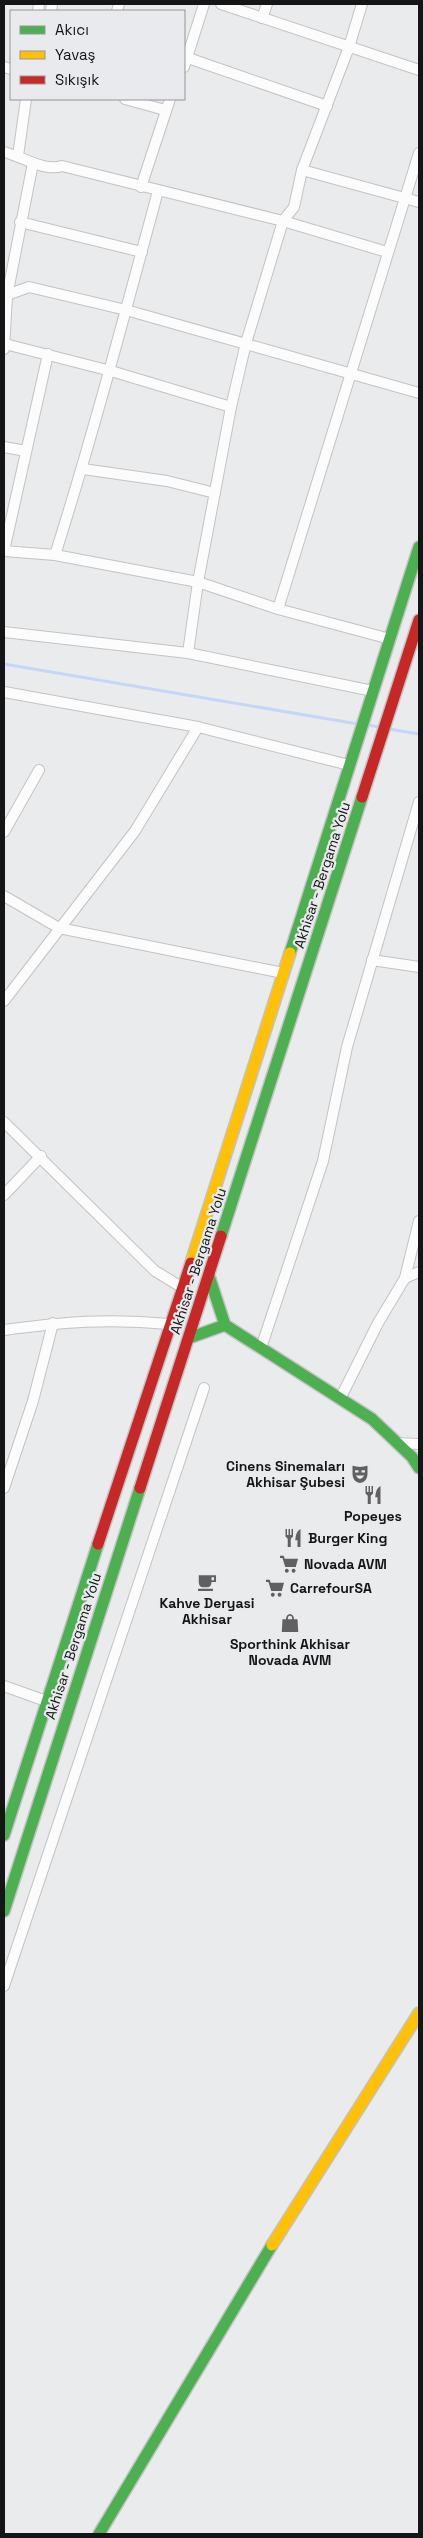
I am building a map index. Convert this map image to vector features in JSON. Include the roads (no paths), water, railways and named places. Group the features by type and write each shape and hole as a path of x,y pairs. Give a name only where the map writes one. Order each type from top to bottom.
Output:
{"main road":[{"name":"Akhisar - Bergama Yolu","path":"4,1835 169,1324 183,1288 419,548"},
{"name":"Akhisar - Bergama Yolu","path":"4,1911 419,620"},
{"path":"209,1276 225,1325 372,1419 412,1457 419,1468"},
{"path":"189,1338 225,1325"},
{"path":"98,2534 308,2186 419,2013"}],"street":[{"path":"204,4 186,63 327,106"},
{"path":"221,4 419,70"},
{"path":"262,18 267,4"},
{"path":"188,653 198,582 246,343 283,221 294,206 302,170 349,47 362,4"},
{"path":"18,156 26,100"},
{"path":"129,100 166,110"},
{"path":"141,187 170,100"},
{"path":"4,152 33,163 56,168 62,166 283,221 387,252"},
{"path":"278,609 419,153"},
{"path":"33,163 5,296 4,347 48,354 232,407"},
{"path":"302,170 419,202"},
{"path":"55,555 83,469 111,371 158,191"},
{"path":"20,222 142,252"},
{"path":"5,296 29,287 126,310 351,372 419,393"},
{"path":"48,354 4,551 55,555 198,582 278,609 390,639"},
{"path":"4,447 26,451"},
{"path":"83,469 167,481 215,493"},
{"path":"4,632 188,653 373,691"},
{"path":"4,692 198,726 349,765"},
{"path":"4,1002 135,831 198,726"},
{"path":"4,832 39,770"},
{"path":"261,1348 323,1161 347,1047 419,802"},
{"path":"4,896 60,928 283,973"},
{"path":"372,960 419,968"},
{"path":"4,1122 41,1156 102,1221 148,1264 183,1288"},
{"path":"4,1195 41,1156"},
{"path":"340,1399 378,1323 405,1278 419,1221"},
{"path":"405,1278 419,1272"},
{"path":"4,1330 53,1323 121,1320 169,1324"},
{"path":"4,1488 33,1401 53,1323"},
{"path":"4,1986 204,1388"},
{"path":"397,1443 419,1444"},
{"path":"4,1686 46,1701"}],"waterway":[{"path":"4,664 358,724"},
{"path":"367,725 380,727"},
{"path":"389,729 419,734"}],"place":[{"name":"Cinens Sinemaları Akhisar Şubesi","path":"360,1474"},
{"name":"Popeyes","path":"373,1495"},
{"name":"Burger King","path":"293,1538"},
{"name":"Novada AVM","path":"289,1564"},
{"name":"Kahve Deryasi Akhisar","path":"207,1582"},
{"name":"CarrefourSA","path":"275,1588"},
{"name":"Sporthink Akhisar Novada AVM","path":"290,1623"}]}
